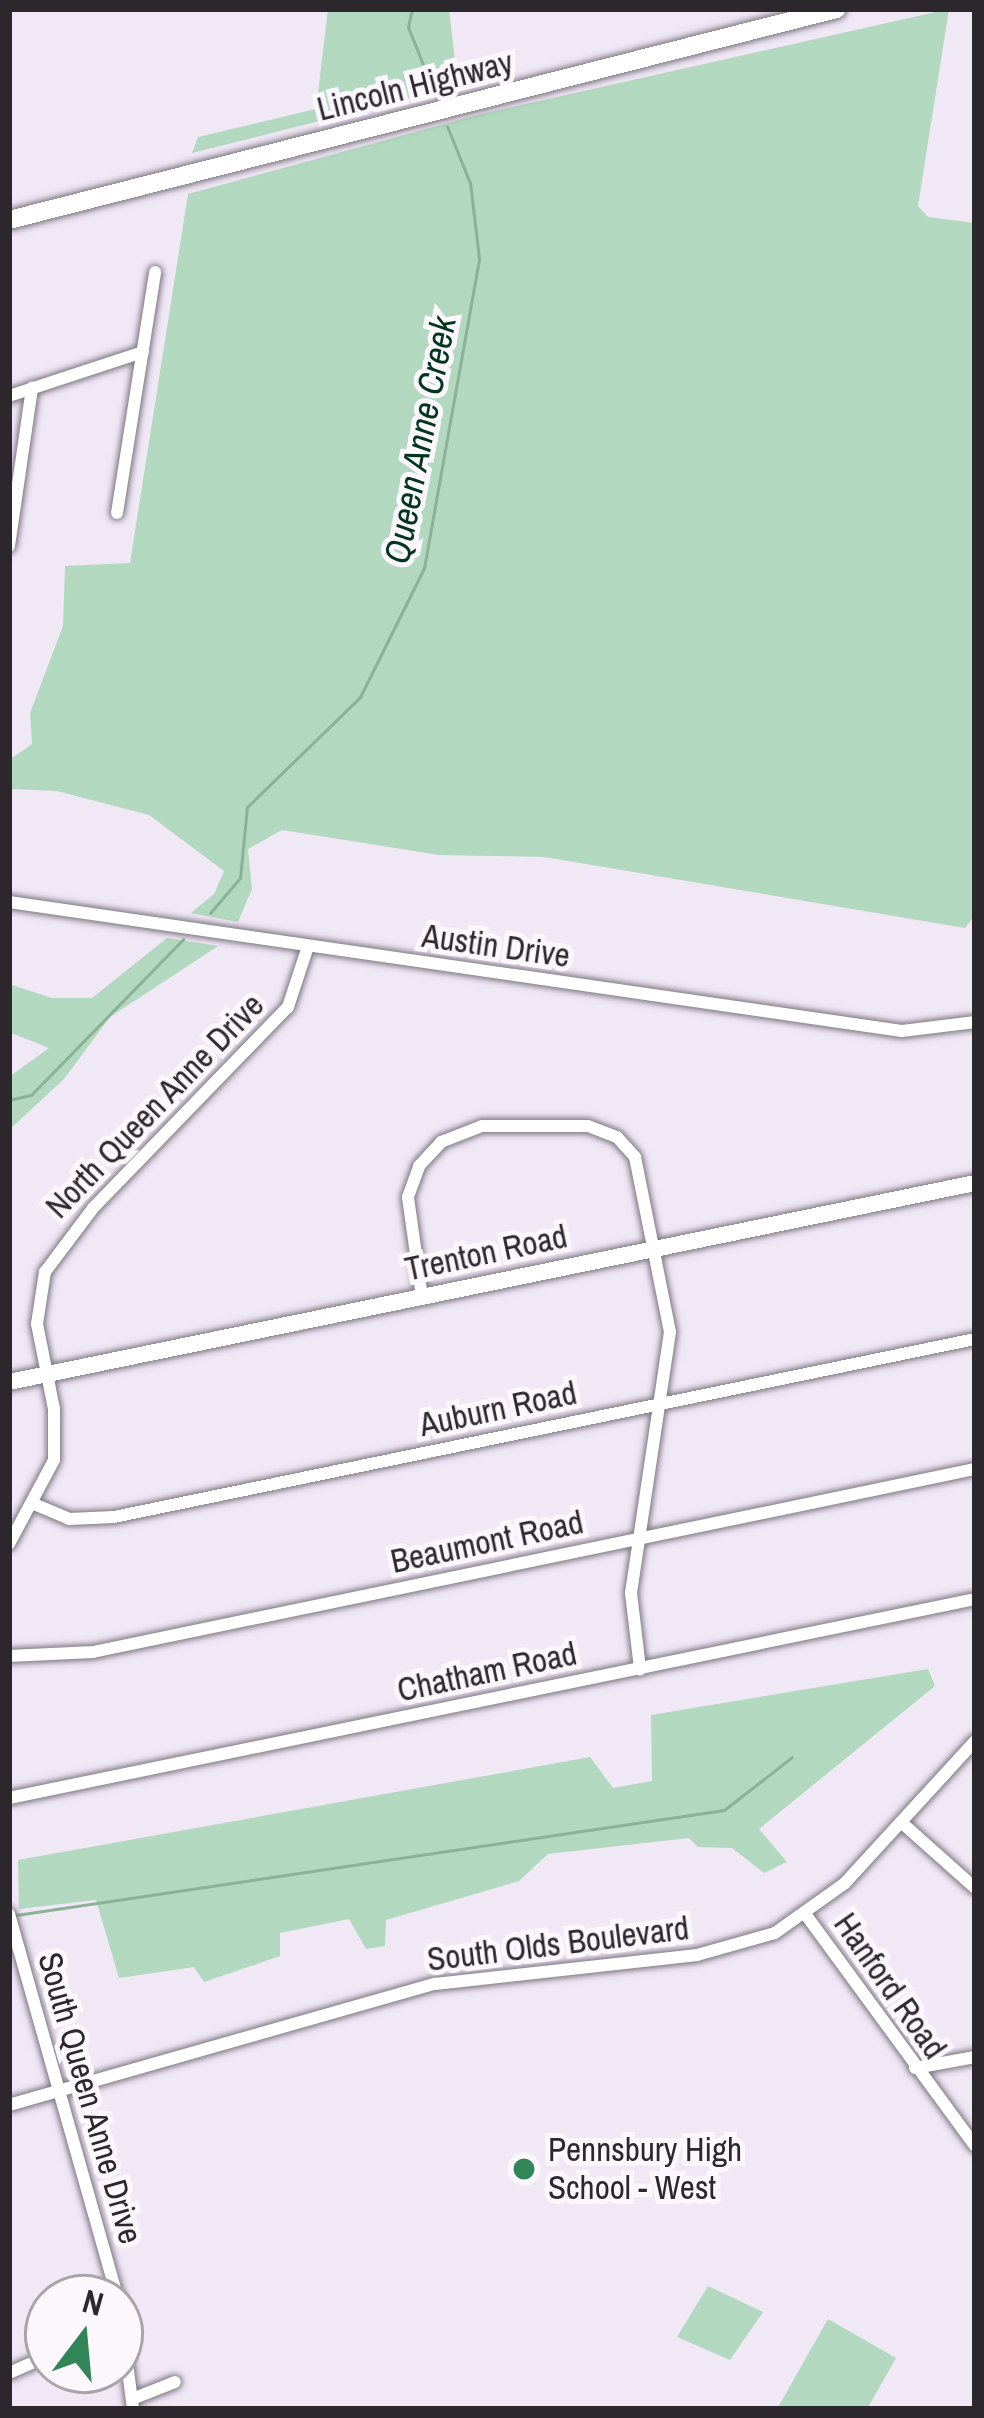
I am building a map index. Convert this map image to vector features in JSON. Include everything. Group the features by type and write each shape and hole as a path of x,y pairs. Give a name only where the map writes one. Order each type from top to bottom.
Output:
{"main road":[{"name":"Lincoln Highway","path":"9,220 837,9"},
{"name":"Trenton Road","path":"9,1382 975,1183"}],"street":[{"path":"117,513 155,272"},
{"path":"9,396 143,352"},
{"path":"9,546 32,388"},
{"name":"Austin Drive","path":"9,902 902,1031 975,1022"},
{"name":"North Queen Anne Drive","path":"45,1375 37,1300 56,1251 288,1007 302,983 308,946"},
{"path":"422,1297 409,1225 411,1185 430,1150 482,1126 588,1126 617,1138 640,1169 670,1332 631,1593 640,1669"},
{"name":"Auburn Road","path":"34,1504 69,1519 101,1519 975,1339"},
{"path":"9,1544 34,1504 56,1439 45,1375"},
{"name":"Beaumont Road","path":"9,1656 93,1652 975,1469"},
{"name":"Chatham Road","path":"9,1798 975,1599"},
{"name":"South Olds Boulevard","path":"9,2105 435,1984 711,1952 806,1915 975,1741"},
{"path":"901,1822 975,1888"},
{"name":"Hanford Road","path":"806,1915 975,2146"},
{"name":"South Queen Anne Drive","path":"11,1921 111,2274"},
{"path":"915,2068 975,2057"},
{"path":"133,2404 175,2382"}],"green space":[{"path":"328,9 449,9 458,86 192,153 198,137 316,109"},
{"path":"949,9 918,206 928,217 975,223 975,915 965,928 544,857 439,855 282,830 248,849 252,889 238,922 191,913 214,894 224,871 149,815 57,791 9,789 9,760 32,744 30,713 63,626 65,566 130,563 188,194 477,115"},
{"path":"167,938 218,946 110,1017 64,1079 9,1130 9,1077 49,1048 9,1032 9,984 52,998 92,998"},
{"path":"928,1669 935,1686 759,1829 787,1862 764,1873 732,1848 698,1847 689,1838 548,1854 519,1881 386,1920 385,1946 366,1949 349,1919 280,1933 280,1956 204,1982 194,1967 119,1978 96,1900 19,1909 18,1860 590,1757 613,1788 652,1781 651,1715"},
{"path":"708,2286 763,2312 730,2360 677,2337"},
{"path":"828,2319 896,2358 867,2409 777,2409"}],"waterway":[{"name":"Queen Anne Creek","path":"412,9 408,27 436,97"},
{"name":"Queen Anne Creek","path":"210,913 240,878 247,807 360,697 424,568 479,258 470,183 447,126"},
{"name":"Queen Anne Creek","path":"9,1100 31,1095 183,939"},
{"path":"16,1915 724,1810 792,1757"}],"place":[{"name":"Pennsbury High School - West","path":"524,2169"}]}
